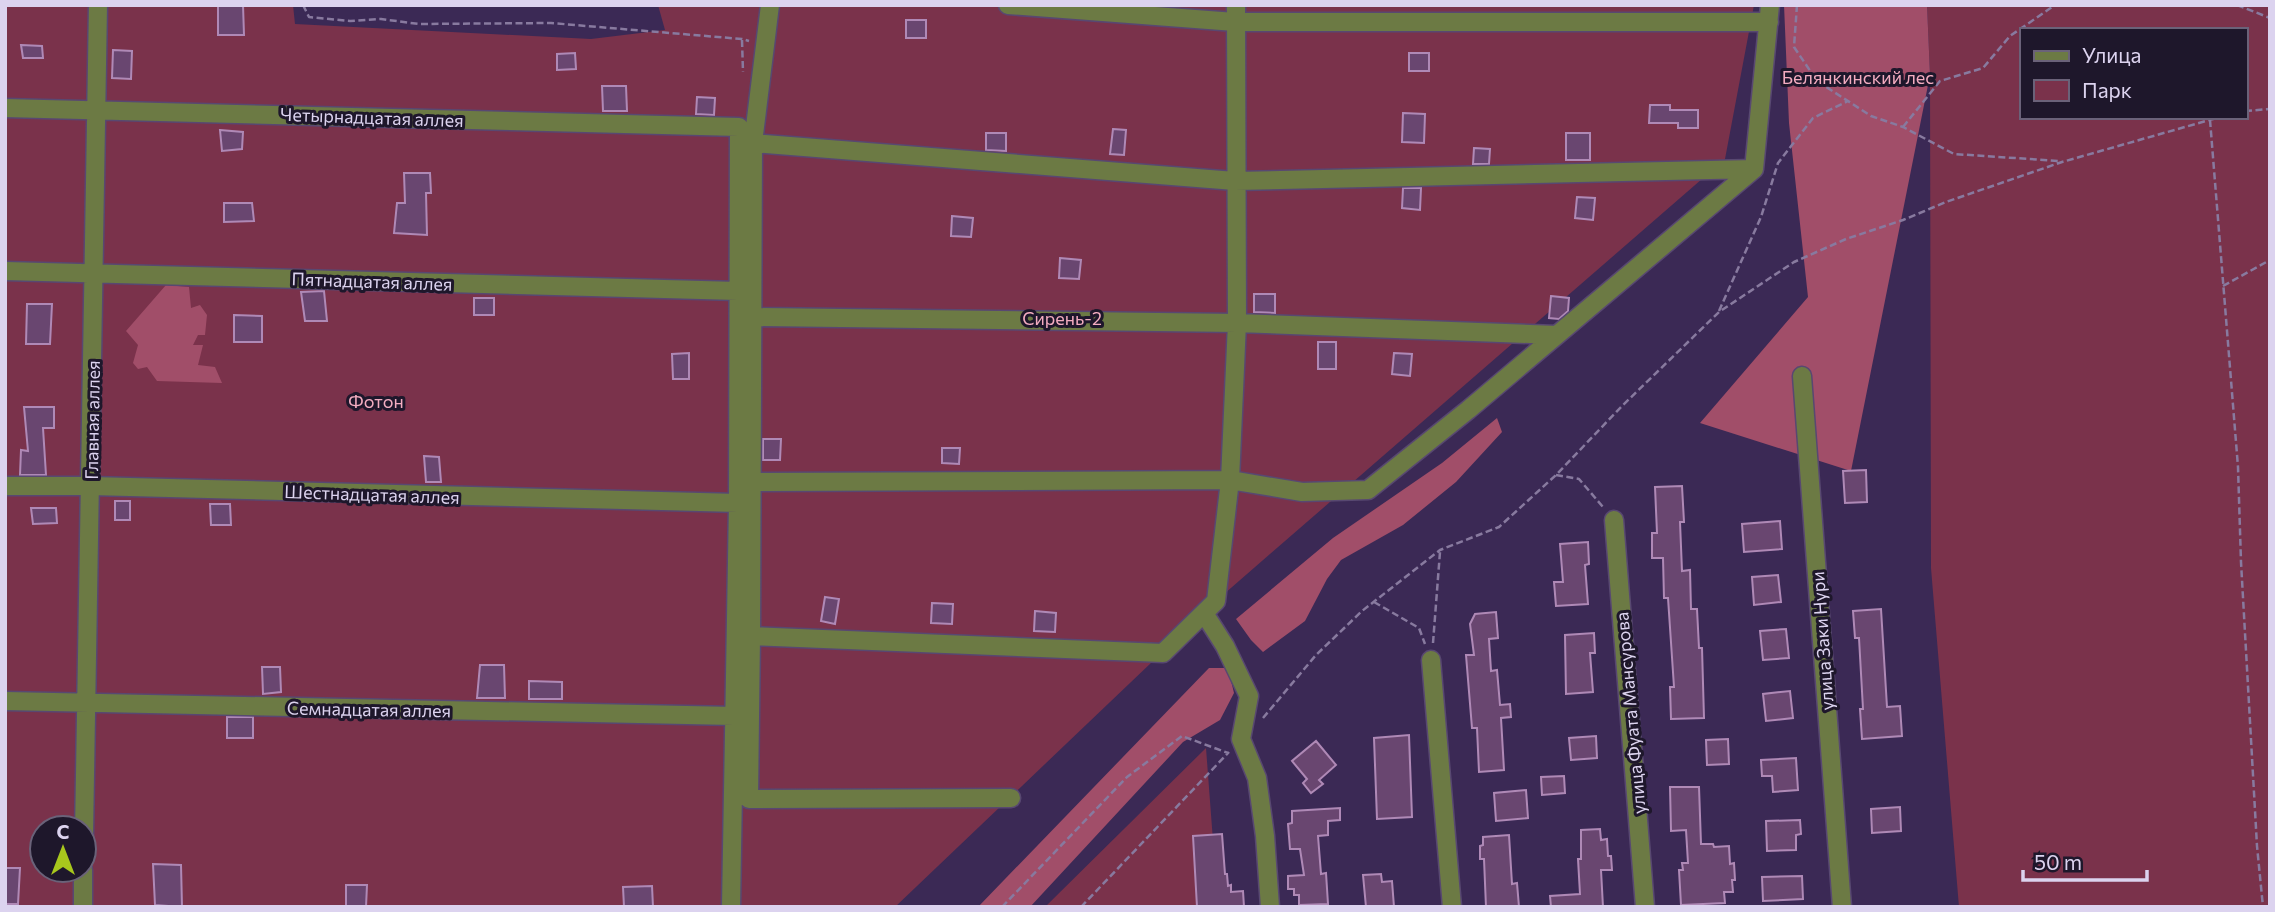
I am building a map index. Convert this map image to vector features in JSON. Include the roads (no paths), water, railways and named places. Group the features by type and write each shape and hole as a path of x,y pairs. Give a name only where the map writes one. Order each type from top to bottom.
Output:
{"street":[{"name":"Главная аллея","path":"84,814 98,5"},
{"path":"770,5 753,143 749,799 1012,798"},
{"path":"751,482 1230,480 1302,492 1368,490 1468,410 1754,169 1769,13 1235,14 1008,5"},
{"path":"751,636 1163,653 1216,601 1230,480 1237,323 1235,14"},
{"name":"Четырнадцатая аллея","path":"5,108 739,127 738,291"},
{"path":"753,143 1235,181 1754,169"},
{"name":"Пятнадцатая аллея","path":"5,271 738,291"},
{"path":"731,907 738,503 738,291"},
{"path":"752,317 1237,323 1556,335"},
{"name":"улица Заки Нури","path":"1802,376 1842,907"},
{"name":"Шестнадцатая аллея","path":"5,486 738,503"},
{"name":"улица Фуата Мансурова","path":"1615,520 1645,907"},
{"path":"1204,612 1225,646 1249,696 1241,739 1257,778 1265,836 1270,907"},
{"path":"1431,660 1452,907"},
{"name":"Семнадцатая аллея","path":"5,701 734,716"},
{"path":"83,884 83,907"}],"park label":[{"name":"Белянкинский лес","path":"1858,77"},
{"name":"Сирень-2","path":"1062,318"},
{"name":"Фотон","path":"376,401"}]}
